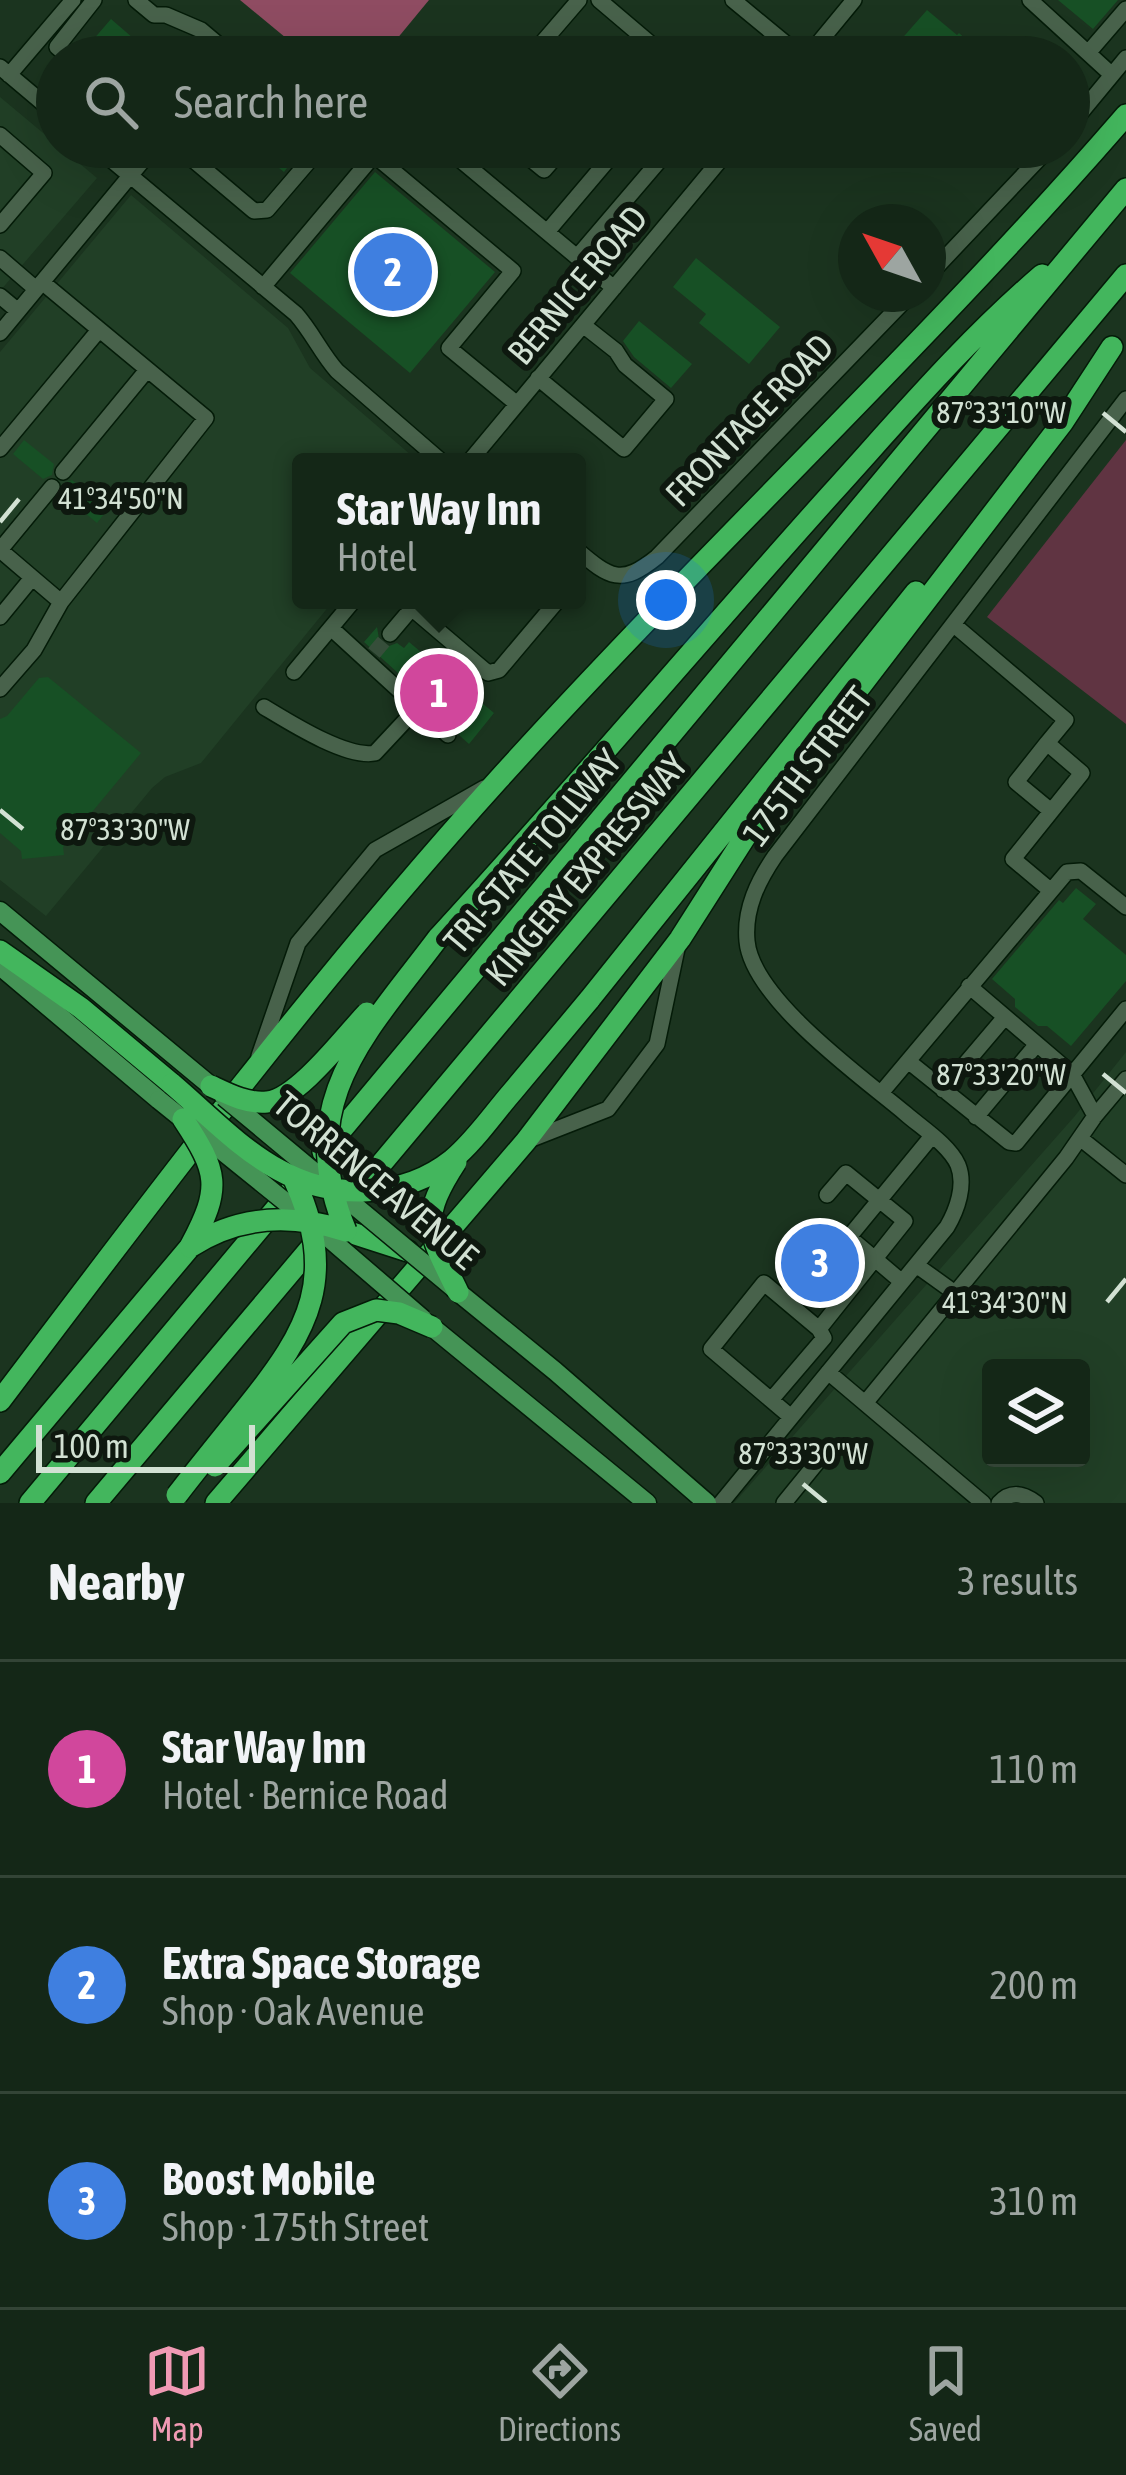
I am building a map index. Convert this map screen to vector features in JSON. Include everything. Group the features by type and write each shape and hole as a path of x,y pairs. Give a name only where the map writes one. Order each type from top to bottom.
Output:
{"highway":[{"path":"1090,155 1126,115"},
{"path":"0,1401 256,1065 497,781 617,650 956,304 1078,168"},
{"path":"211,1086 259,1102 276,1101 297,1088 542,824 704,635 974,337 1083,240 1126,189"},
{"name":"TRI-STATE TOLLWAY","path":"30,1503 1083,240"},
{"name":"KINGERY EXPRESSWAY","path":"96,1503 1126,275"},
{"path":"216,1503 526,1142 680,939 745,837 1063,422 1119,338"},
{"path":"458,1292 433,1240 430,1219 438,1190 463,1150 589,1000 1119,338"},
{"path":"380,1283 346,1231 332,1190 328,1132 335,1094 354,1050 438,938"},
{"path":"0,951 81,1008 259,1157 293,1177 332,1190 366,1192 401,1186 437,1170 463,1150"},
{"path":"173,1499 275,1372 304,1324 315,1267 309,1221 293,1177 249,1116"},
{"path":"0,1473 190,1247 208,1209 213,1179 203,1149 183,1119"},
{"path":"190,1247 234,1224 309,1221 408,1251"},
{"path":"173,1499 205,1477 343,1323 376,1310 432,1327"}],"main road":[{"name":"TORRENCE AVENUE","path":"0,911 173,1084 183,1119 647,1503"},
{"name":"TORRENCE AVENUE","path":"0,965 173,1084 211,1086 707,1503"}],"street":[{"path":"39,36 73,0"},
{"path":"66,36 94,0"},
{"path":"136,0 154,15 166,15 208,36"},
{"path":"548,36 579,0"},
{"path":"599,0 641,36"},
{"path":"733,0 778,36"},
{"path":"822,36 854,0"},
{"path":"1030,0 1069,36"},
{"path":"1090,51 1126,9"},
{"path":"36,39 5,71 36,97"},
{"path":"1090,55 1112,75"},
{"path":"1090,102 1126,58"},
{"path":"0,136 36,166"},
{"path":"0,225 44,173 38,168"},
{"path":"121,168 308,328 321,354 432,453"},
{"path":"0,333 135,168"},
{"path":"203,168 254,211 267,209 303,168"},
{"path":"263,287 363,168"},
{"path":"390,168 513,271 449,348 517,404"},
{"path":"473,168 614,288"},
{"path":"547,232 601,168"},
{"path":"577,257 653,168"},
{"name":"BERNICE ROAD","path":"476,453 714,168"},
{"path":"946,257 1030,168"},
{"path":"0,258 99,330 206,418 61,602 34,650 0,689"},
{"path":"0,296 18,311"},
{"name":"FRONTAGE ROAD","path":"586,556 621,575 638,572 657,557 894,312"},
{"path":"538,379 624,448 666,399 583,325"},
{"path":"0,449 99,330"},
{"path":"64,472 147,370"},
{"name":"175TH STREET","path":"721,1503 947,1227 956,1210 961,1177 957,1162 932,1136 773,997 746,943 751,900 775,856 1126,399"},
{"path":"52,487 0,550 61,602"},
{"path":"0,617 32,578"},
{"path":"294,672 347,609"},
{"path":"390,634 404,609"},
{"path":"413,609 488,673 499,670 550,609"},
{"path":"953,624 1066,720 1016,782 1051,811"},
{"path":"331,628 371,657 448,735"},
{"path":"264,706 310,734 365,755 375,753 418,707"},
{"path":"1047,743 1082,773 1012,859 1050,890"},
{"path":"256,1065 298,943 375,850 497,781"},
{"path":"880,1093 1066,872 1081,871 1126,907"},
{"path":"526,1142 608,1109 657,1044 680,939"},
{"path":"969,986 1072,1074 1095,1116"},
{"path":"908,1061 1016,1143 1126,1009"},
{"path":"943,1090 1005,1017"},
{"path":"976,1117 1037,1044"},
{"path":"866,1402 1126,1079"},
{"path":"902,1282 849,1237 932,1136"},
{"path":"1080,1138 1126,1175"},
{"path":"819,1329 905,1221 846,1173 827,1195"},
{"path":"916,1265 955,1293"},
{"path":"771,1400 824,1338 764,1283 710,1349 791,1417"},
{"path":"828,1372 983,1503"},
{"path":"784,1503 819,1460"},
{"path":"999,1503 1024,1494 1036,1503"}],"shaded area":[{"path":"240,0 429,0 399,36 284,36"},
{"path":"0,97 36,127 36,168 85,168 97,178 0,291"},
{"path":"131,195 288,328 310,368 409,453 292,453 292,609 327,609 201,763 165,777 152,788 46,916 0,880 0,352"},
{"path":"1126,440 1126,724 987,617"},
{"path":"1126,1052 1126,1503 734,1503 1074,1117"}],"building":[{"path":"1058,0 1118,0 1093,29"},
{"path":"927,10 962,36 904,36"},
{"path":"111,19 131,36 96,36"},
{"path":"375,172 495,272 410,373 290,273"},
{"path":"696,258 780,327 749,364 699,323 706,314 673,287"},
{"path":"639,321 692,364 671,388 634,357 623,341"},
{"path":"24,440 54,464 52,475 43,479 13,454"},
{"path":"72,480 108,509 97,523 62,494 63,484"},
{"path":"377,627 383,644 397,643 404,648 409,642 494,713 469,744 456,726 364,642"},
{"path":"48,677 141,753 63,847 64,855 22,859 21,851 0,833 0,719 39,678"},
{"path":"1076,888 1096,904 1083,919 1126,955 1126,981 1071,1046 1015,1007 1015,999 992,979 1059,900 1063,903"},
{"path":"824,1238 845,1255 816,1288 796,1270"}],"tunnel":[{"path":"374,653 390,634"}],"place":[{"name":"Extra Space Storage","path":"393,272"},
{"name":"Star Way Inn","path":"439,693"},
{"name":"Boost Mobile","path":"820,1263"}]}
